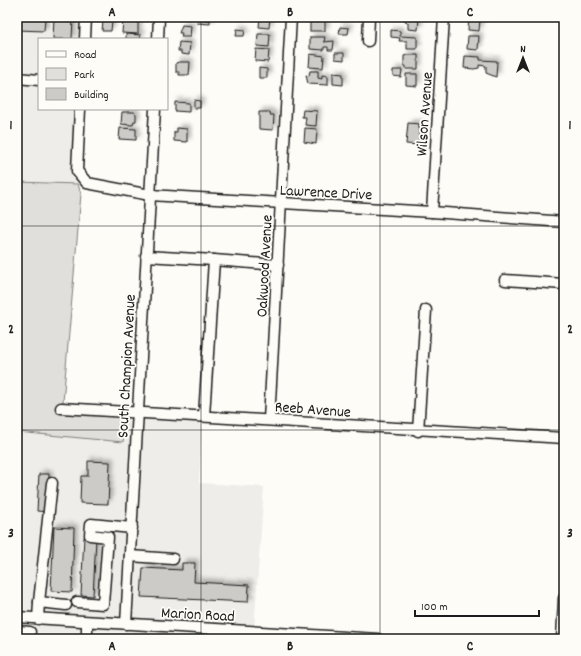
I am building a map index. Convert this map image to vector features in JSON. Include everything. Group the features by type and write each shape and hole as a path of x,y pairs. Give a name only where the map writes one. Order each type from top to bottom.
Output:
{"street":[{"path":"85,38 86,17"},
{"path":"158,38 159,17"},
{"name":"Oakwood Avenue","path":"268,420 291,17"},
{"path":"368,42 369,17"},
{"name":"Wilson Avenue","path":"432,212 444,17"},
{"path":"17,78 38,80"},
{"name":"Lawrence Drive","path":"80,110 77,171 87,183 150,195 432,212 564,222"},
{"name":"South Champion Avenue","path":"126,624 155,110"},
{"path":"146,256 278,265"},
{"path":"204,416 214,260"},
{"path":"506,280 564,284"},
{"path":"418,431 426,310"},
{"name":"Reeb Avenue","path":"60,408 138,411 418,431 564,438"},
{"path":"38,619 52,483"},
{"path":"77,602 103,604 108,536 90,535 91,524 132,528"},
{"path":"130,556 173,559"},
{"path":"562,639 564,598"},
{"path":"40,602 66,605"},
{"name":"Marion Road","path":"17,617 378,639"},
{"path":"87,622 87,639"},
{"path":"17,631 30,632"}],"shaded area":[{"path":"17,17 86,17 85,38 38,38 38,110 81,110 78,184 17,182"},
{"path":"127,408 203,413 199,483 264,487 254,630 380,639 17,639 17,432 123,442"}],"green space":[{"path":"17,182 78,184 81,194 63,402 127,408 123,442 17,432"}],"building":[{"path":"17,17 45,17 44,31 17,30"},
{"path":"54,17 73,17 72,38 53,38"},
{"path":"260,17 270,17 269,28 259,27"},
{"path":"405,17 419,17 418,30 408,29 408,23 405,22"},
{"path":"469,17 480,18 479,31 468,30"},
{"path":"198,19 210,20 210,24 197,23"},
{"path":"310,19 325,19 325,31 310,31"},
{"path":"123,20 138,21 138,34 122,33"},
{"path":"103,21 112,21 111,31 102,31"},
{"path":"182,25 191,26 190,37 181,37 182,33 179,33"},
{"path":"340,27 349,28 348,34 339,34"},
{"path":"237,29 245,30 244,36 236,36"},
{"path":"391,30 400,31 400,36 417,37 417,49 407,49 407,41 399,41 400,38 391,37"},
{"path":"126,34 141,35 140,38 126,38"},
{"path":"258,34 270,34 269,47 257,46"},
{"path":"468,36 479,36 478,50 467,49"},
{"path":"310,37 325,37 324,42 334,41 333,50 328,50 328,47 324,47 324,50 310,49"},
{"path":"179,42 190,43 189,55 181,54 181,51 178,51"},
{"path":"256,49 269,50 268,62 255,61"},
{"path":"335,53 344,53 344,60 335,59"},
{"path":"310,54 324,56 323,68 309,67"},
{"path":"418,55 418,69 406,69 406,66 404,66 404,56"},
{"path":"465,56 480,57 480,60 497,61 496,77 486,73 486,66 479,65 479,68 474,69 464,68"},
{"path":"190,62 189,75 179,75 179,72 176,72 176,63"},
{"path":"259,68 267,69 267,78 259,78"},
{"path":"393,70 402,70 401,77 393,76"},
{"path":"310,71 318,71 318,78 322,79 322,75 328,76 328,85 308,84 306,75 309,76"},
{"path":"333,73 343,74 343,85 333,84"},
{"path":"406,74 417,74 417,86 406,85"},
{"path":"194,100 200,101 200,108 194,108"},
{"path":"175,102 189,103 189,112 175,111"},
{"path":"303,110 317,111 316,126 305,125 306,117 302,117"},
{"path":"122,112 134,112 136,114 136,121 134,121 133,125 121,124"},
{"path":"259,112 270,112 270,115 274,115 273,130 259,129"},
{"path":"408,123 419,124 419,145 406,144"},
{"path":"120,128 136,129 136,140 119,139"},
{"path":"177,128 187,129 187,142 174,141 174,132 177,132"},
{"path":"305,128 317,129 316,144 304,142"},
{"path":"88,461 110,462 108,504 80,503 81,476 88,476"},
{"path":"39,474 49,474 47,512 37,511"},
{"path":"54,527 74,528 72,592 51,591"},
{"path":"84,537 96,538 93,596 81,595"},
{"path":"182,563 195,563 194,582 249,585 248,602 141,597 143,568 182,570"}]}
